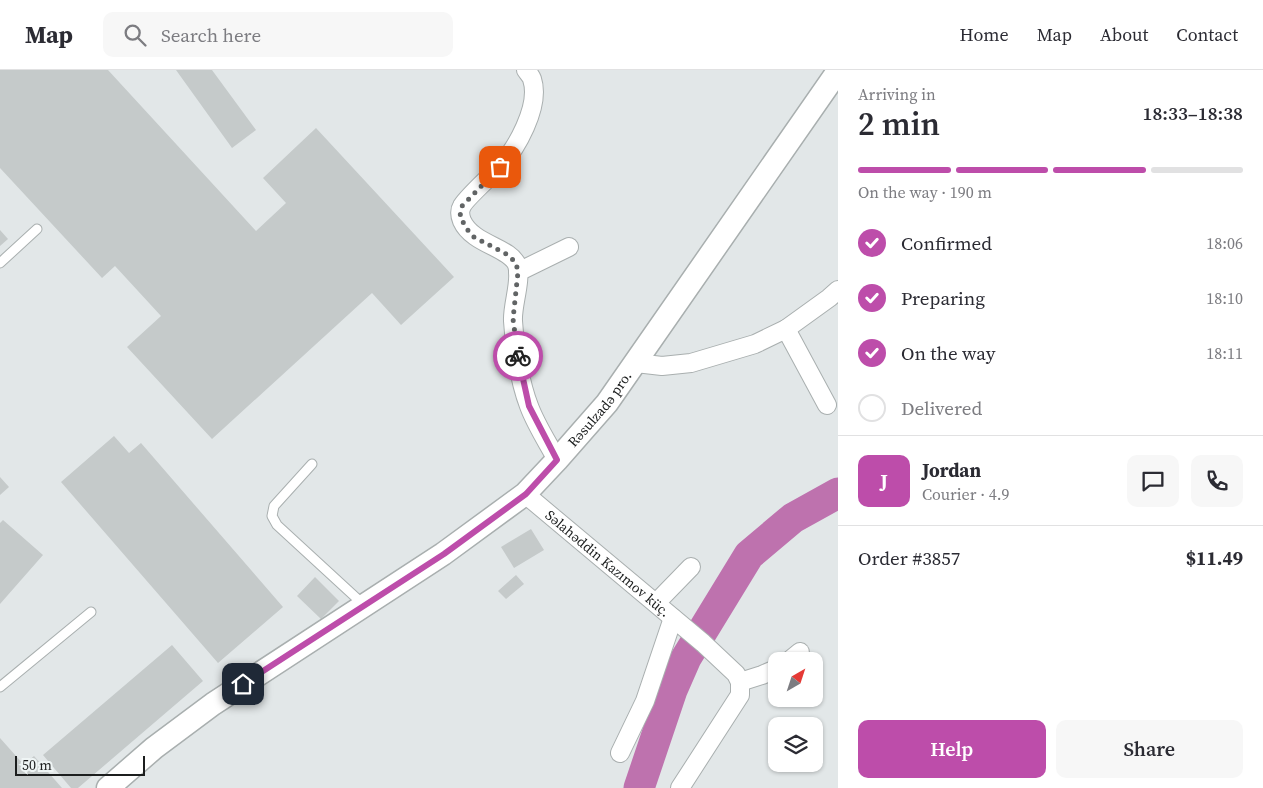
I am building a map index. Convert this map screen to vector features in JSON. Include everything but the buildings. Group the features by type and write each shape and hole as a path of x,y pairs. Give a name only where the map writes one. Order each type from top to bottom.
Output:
{"street":[{"path":"526,70 532,79 534,94 530,115 516,143 500,167 462,206 460,216 466,228 474,237 508,255 516,263 518,272 513,319 519,367 529,406 557,460"},
{"name":"Rəsulzadə pro.","path":"108,788 154,748 206,709 444,554 526,494 607,403 838,71"},
{"path":"518,272 570,246"},
{"path":"636,363 662,366 691,363 755,344 786,329 838,290"},
{"path":"786,329 827,405"},
{"name":"Səlahəddin Kazımov küç.","path":"526,494 703,643 736,674 740,682"},
{"path":"656,603 691,567"},
{"path":"620,753 645,701 673,618"},
{"path":"680,788 740,695 740,682 768,672"}],"lane":[{"path":"0,263 37,229"},
{"path":"312,464 274,506 272,516 277,525 365,605"},
{"path":"0,687 92,612"}],"waterway":[{"path":"639,788 672,690 686,658 749,555 793,518 838,493"}],"way so far":[{"path":"500,167 462,206 460,216 466,228 474,237 508,255 516,263 518,272 513,319 518,356"}],"route":[{"path":"243,684 444,554 526,494 557,460 529,406 518,356"}]}
